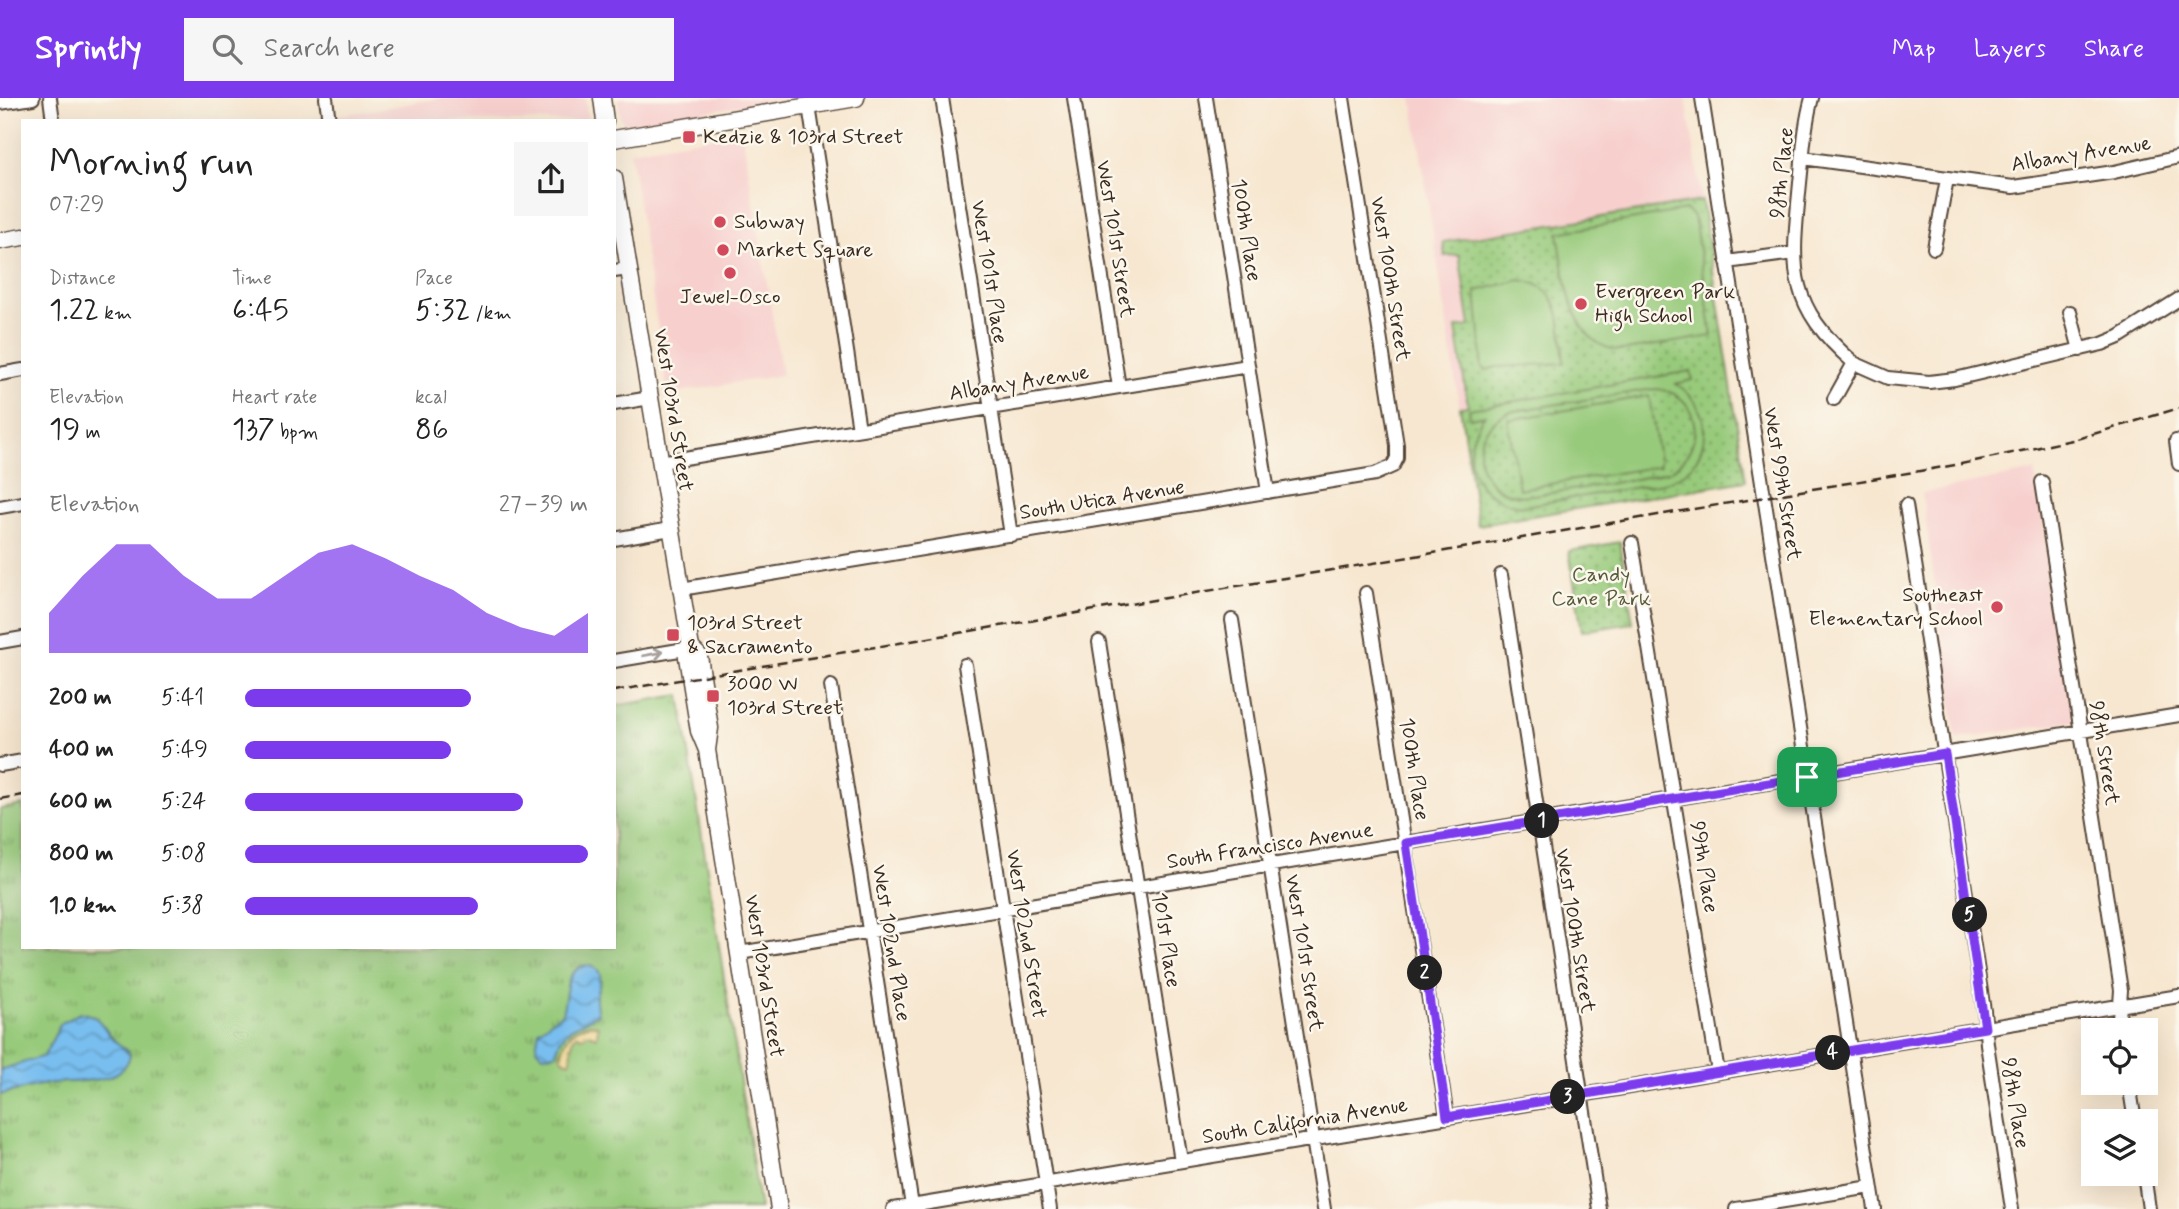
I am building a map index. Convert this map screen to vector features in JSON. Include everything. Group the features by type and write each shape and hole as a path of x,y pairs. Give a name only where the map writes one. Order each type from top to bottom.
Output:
{"main road":[{"path":"602,98 605,119"},
{"path":"616,139 856,98"},
{"name":"West 103rd Street","path":"616,201 622,270 650,398 691,648 699,656 710,728 708,750 779,1209"},
{"path":"0,241 21,237"}],"street":[{"path":"0,103 33,98"},
{"path":"50,98 53,119"},
{"path":"326,98 329,119"},
{"name":"West 101st Place","path":"942,98 1011,535"},
{"name":"West 101st Street","path":"1074,98 1119,387"},
{"name":"100th Place","path":"1206,98 1268,492"},
{"name":"West 100th Street","path":"1343,98 1397,445 1397,458 1393,466"},
{"name":"West 99th Street","path":"1702,98 1875,1209"},
{"name":"98th Place","path":"1794,253 1806,124 1812,98"},
{"path":"809,106 859,429"},
{"name":"Albany Avenue","path":"1803,158 2013,187 2114,172 2179,157"},
{"path":"1934,248 1947,179"},
{"path":"1727,262 1794,253 1797,279 1811,316 1824,335 1854,363 1888,379 1928,382 1955,379 2080,350 2119,337 2179,299"},
{"path":"2070,312 2080,350"},
{"path":"1834,399 1854,363"},
{"name":"Albany Avenue","path":"660,462 1248,366"},
{"path":"0,374 21,370"},
{"path":"616,404 650,398"},
{"path":"2176,441 2179,464"},
{"name":"South Utica Avenue","path":"681,589 1375,474 1393,466"},
{"name":"98th Street","path":"2042,482 2121,990 2120,1018"},
{"path":"0,507 21,503"},
{"name":"98th Place","path":"1906,505 2012,1209"},
{"path":"616,538 671,529"},
{"name":"99th Place","path":"1632,543 1718,1072"},
{"name":"West 100th Street","path":"1501,575 1599,1209"},
{"name":"100th Place","path":"1366,593 1447,1117"},
{"name":"West 101st Street","path":"1232,620 1325,1209"},
{"path":"0,642 21,638"},
{"name":"101st Place","path":"1099,642 1181,1161"},
{"path":"616,661 691,648"},
{"name":"West 102nd Street","path":"965,665 1050,1209"},
{"name":"West 102nd Place","path":"831,686 912,1206"},
{"name":"South Francisco Avenue","path":"739,953 2179,715"},
{"path":"0,765 21,761"},
{"name":"South California Avenue","path":"893,1209 2179,996"},
{"path":"1736,1209 1871,1186"},
{"path":"2146,1186 2149,1209"}],"shaded area":[{"path":"442,98 585,98 588,119 318,119"},
{"path":"618,98 786,98 629,124 621,119"},
{"name":"Evergreen Park High School","path":"1412,98 1686,98 1746,481 1478,525"},
{"name":"Market Square","path":"742,132 782,375 668,394 630,151"},
{"name":"Southeast Elementary School","path":"2035,471 2074,721 1956,739 1922,493"}],"green space":[{"name":"Evergreen Park High School","path":"1702,201 1746,481 1478,525 1460,407 1468,406 1456,328 1470,326 1459,255 1445,256 1443,242"},
{"path":"1685,210 1694,216 1712,336 1626,350 1607,348 1592,339 1573,308 1558,233"},
{"path":"1520,280 1535,284 1553,299 1560,323 1564,363 1486,370 1481,366 1476,291"},
{"path":"1691,371 1692,380 1676,384 1690,395 1699,408 1704,438 1700,453 1692,466 1663,483 1524,506 1507,503 1492,496 1474,474 1471,445 1485,415 1470,418 1469,409","holes":["1653,389 1669,392 1681,399 1694,421 1690,448 1682,461 1670,471 1591,487 1525,495 1507,493 1485,476 1479,454 1481,440 1491,424 1508,412"]},
{"path":"1649,396 1660,466 1519,489 1508,420"},
{"name":"Candy Cane Park","path":"1620,542 1633,623 1582,631 1569,551"},
{"path":"680,695 760,1209 0,1209 0,809 21,805 21,949 616,949 616,706"}],"sand":[{"path":"591,1024 598,1026 597,1037 589,1034 582,1037 577,1034 573,1039 570,1062 564,1060 561,1055 568,1038 574,1031"}],"water":[{"path":"585,965 599,972 596,998 598,1014 570,1029 561,1039 555,1054 543,1055 536,1048 539,1030 562,1013 569,979"},
{"path":"80,1013 96,1018 128,1052 130,1055 126,1065 119,1072 98,1080 47,1084 0,1095 0,1070 44,1056 61,1023"}],"railway":[{"path":"616,691 1961,464 2077,439 2179,408"},
{"path":"0,799 21,795"}],"place":[{"name":"Kedzie & 103rd Street","path":"689,137"},
{"name":"Subway","path":"720,222"},
{"name":"Market Square","path":"723,250"},
{"name":"Jewel-Osco","path":"730,273"},
{"name":"Evergreen Park High School","path":"1581,304"},
{"name":"Southeast Elementary School","path":"1997,607"},
{"name":"103rd Street & Sacramento","path":"673,635"},
{"name":"3000 W 103rd Street","path":"713,696"}],"route":[{"path":"1945,754 1985,1028 1447,1117 1406,843 1807,777 1945,754"}]}
